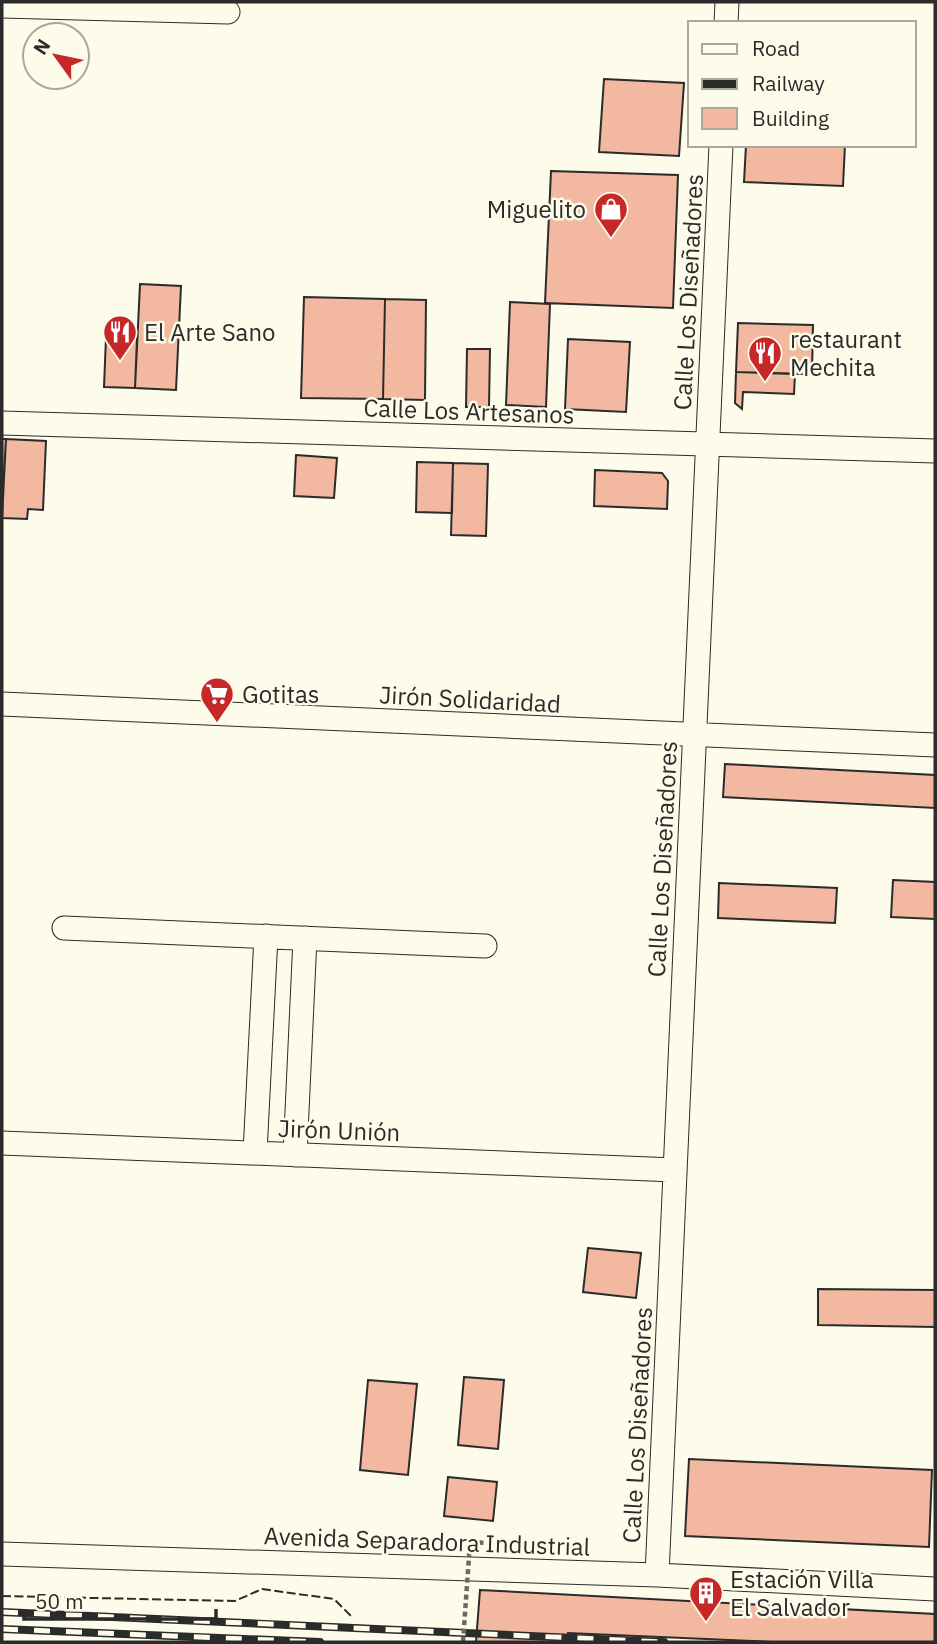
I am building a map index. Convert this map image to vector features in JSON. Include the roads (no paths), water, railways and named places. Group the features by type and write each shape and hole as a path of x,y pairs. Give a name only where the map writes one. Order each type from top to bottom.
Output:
{"street":[{"path":"726,21 727,2"},
{"path":"2,6 228,12"},
{"name":"Calle Los Diseñadores","path":"657,1575 721,147"},
{"name":"Calle Los Artesanos","path":"2,423 935,451"},
{"name":"Jirón Solidaridad","path":"2,704 935,745"},
{"path":"64,928 485,946"},
{"path":"255,1153 266,936"},
{"path":"295,1155 305,938"},
{"name":"Jirón Unión","path":"2,1143 675,1170"},
{"name":"Avenida Separadora Industrial","path":"2,1554 657,1575 935,1589"}],"railway":[{"path":"2,1612 664,1642"},
{"path":"2,1629 320,1642"}],"place":[{"name":"Miguelito","path":"611,239"},
{"name":"El Arte Sano","path":"120,362"},
{"name":"restaurant Mechita","path":"765,383"},
{"name":"Gotitas","path":"217,724"},
{"name":"Estación Villa El Salvador","path":"706,1623"}]}
